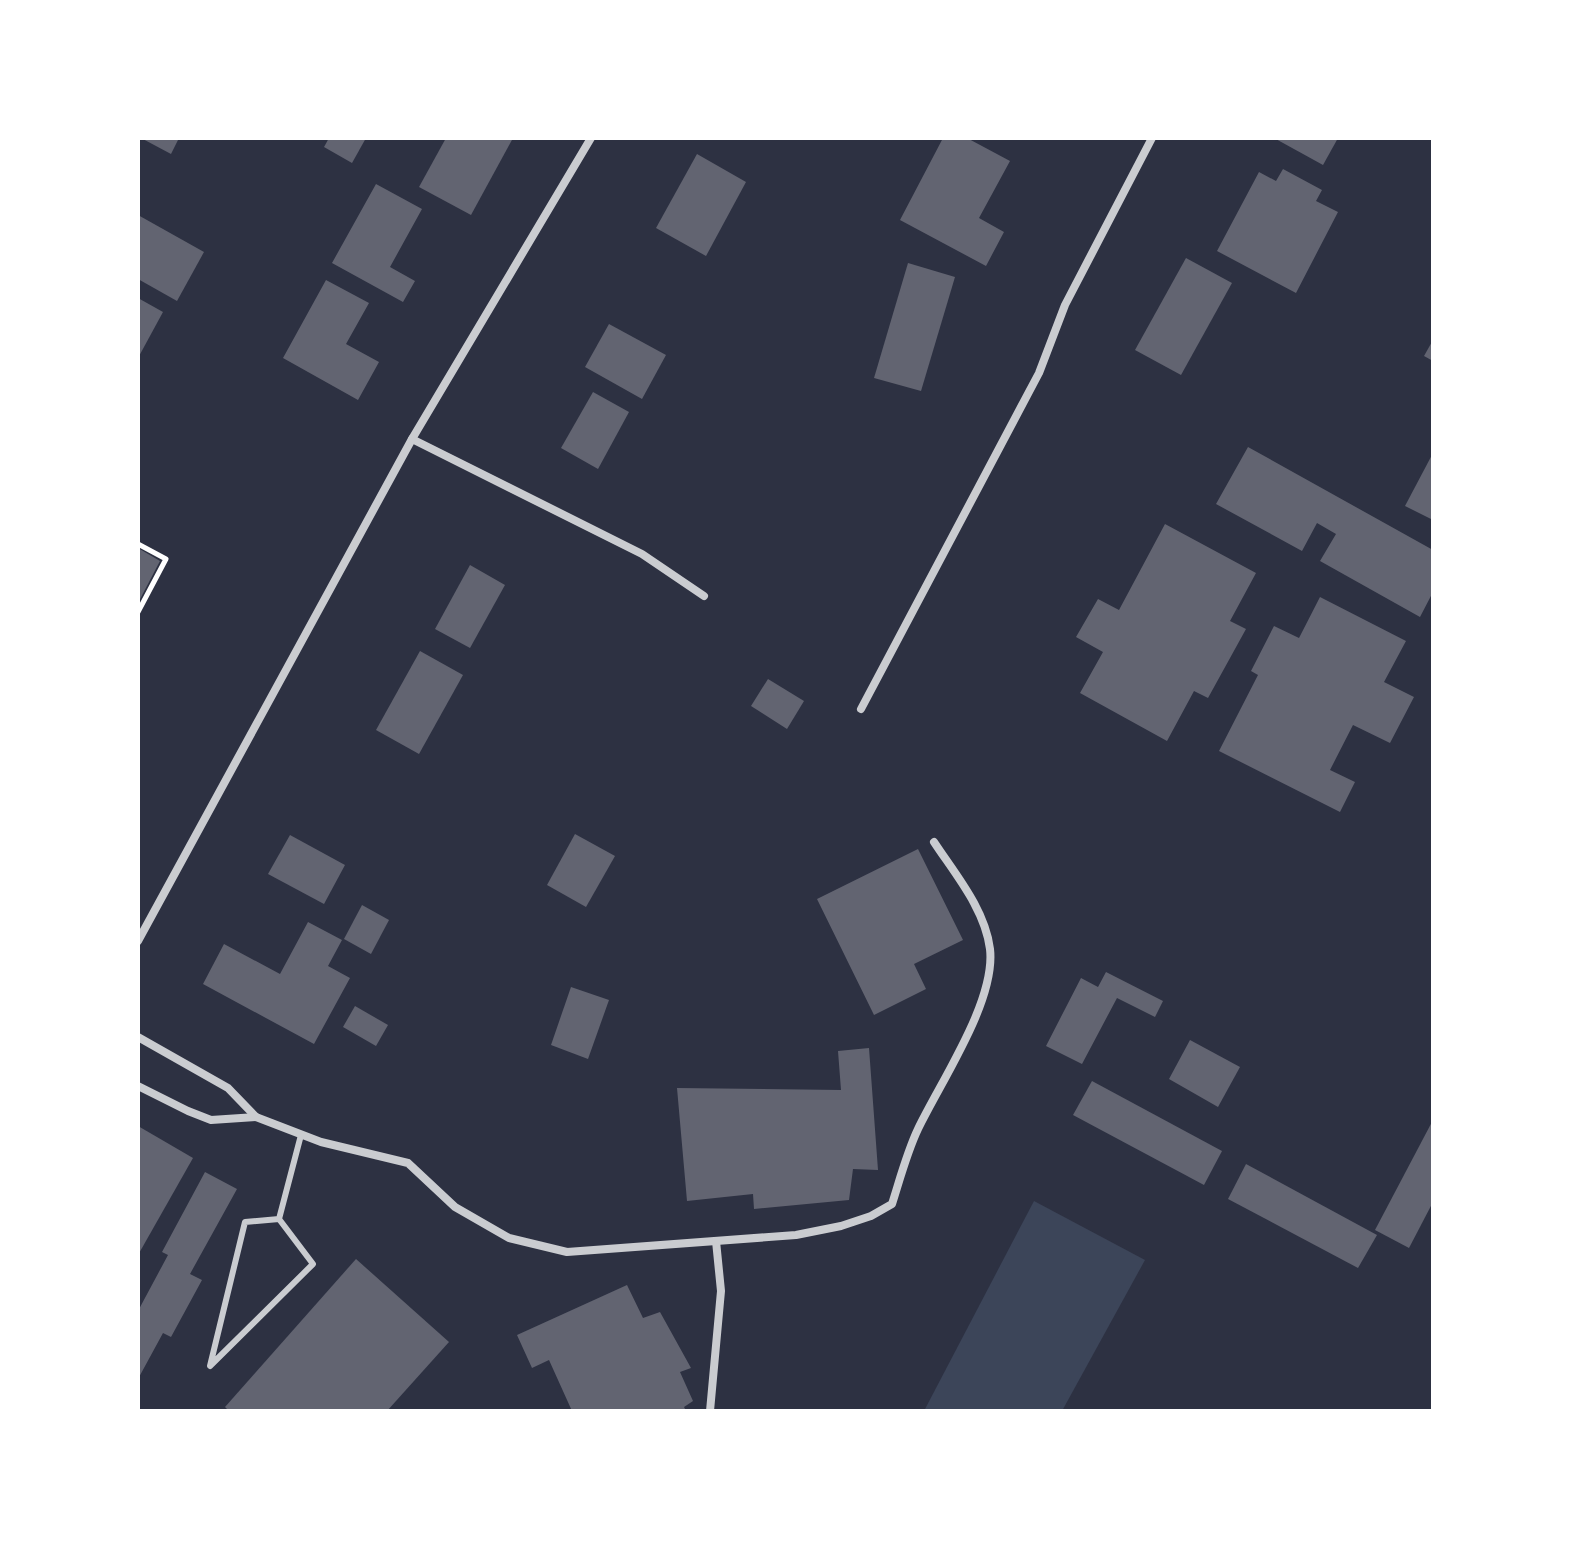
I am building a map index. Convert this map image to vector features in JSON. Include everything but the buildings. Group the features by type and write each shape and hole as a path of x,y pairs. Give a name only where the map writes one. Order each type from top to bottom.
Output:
{"street":[{"path":"138,941 412,439 591,138"},
{"path":"861,709 1039,373 1065,305 1152,138"},
{"path":"412,439 642,554 704,596"},
{"path":"138,1037 228,1088 256,1117 301,1135 408,1163 455,1207 509,1238 567,1252 796,1235 841,1226 871,1216 892,1204 916,1132 972,1023 991,971 990,947 983,921 934,842"},
{"path":"138,1086 211,1120 256,1117"},
{"path":"710,1411 721,1291 716,1241"}],"lane":[{"path":"279,1219 301,1135"},
{"path":"279,1219 313,1264 210,1366 245,1222 279,1219"}],"path":[{"path":"138,544 166,559 138,612"}],"shaded area":[{"path":"1034,1201 1145,1260 1062,1411 924,1411"}]}
